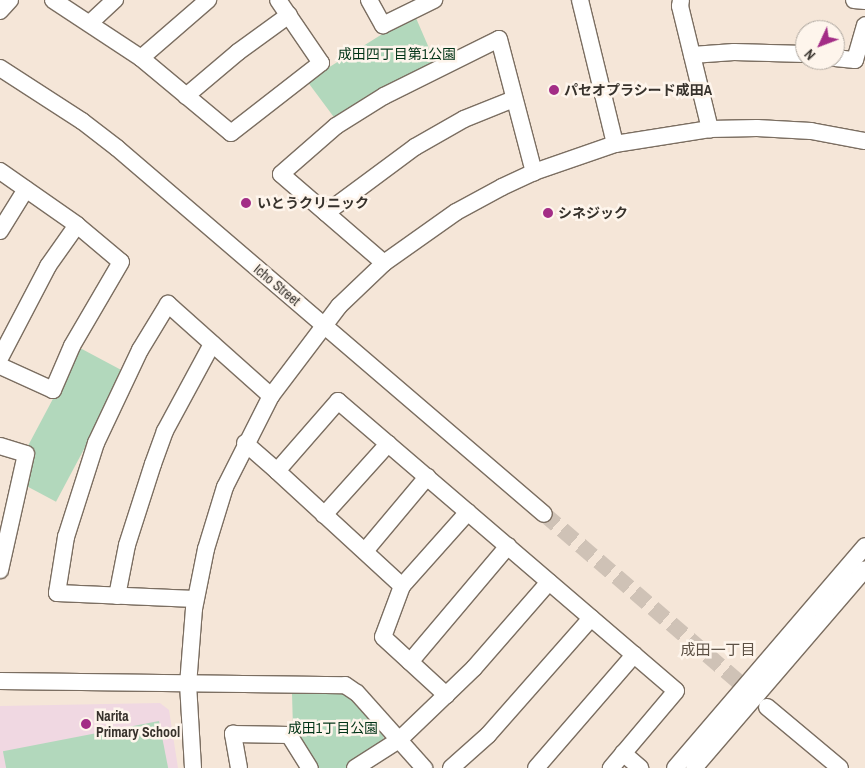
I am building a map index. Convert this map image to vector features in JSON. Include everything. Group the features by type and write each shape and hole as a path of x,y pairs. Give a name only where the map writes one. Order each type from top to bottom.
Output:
{"street":[{"path":"0,11 10,0"},
{"path":"53,0 91,22 141,58 231,134 321,63 278,0"},
{"path":"91,22 115,0"},
{"path":"141,58 208,0"},
{"path":"369,0 383,25 434,0"},
{"path":"580,0 615,144"},
{"path":"681,0 680,6 710,129"},
{"path":"854,0 865,1"},
{"path":"186,96 238,52 289,15"},
{"path":"845,59 855,60 865,25"},
{"path":"384,263 281,174 336,126 384,96 499,39 534,172"},
{"path":"692,55 734,52 795,54"},
{"name":"Icho Street","path":"0,68 82,121 117,148 544,514"},
{"path":"326,213 415,147 464,119 514,98"},
{"path":"193,768 188,685 195,599 215,516 245,443 271,396 324,325 384,263 461,209 534,172 615,144 710,129 811,131 865,140"},
{"path":"0,171 77,225 121,262 72,346 52,390 0,366"},
{"path":"0,231 26,189"},
{"path":"0,358 48,266 77,225"},
{"path":"195,599 57,593 66,537 96,443 140,350 168,304 271,396"},
{"path":"117,596 129,537 153,464 166,431 212,344"},
{"path":"277,471 338,401 676,691 611,768"},
{"path":"245,443 402,586"},
{"path":"324,515 388,444"},
{"path":"0,446 26,454 0,570"},
{"path":"365,551 427,477"},
{"path":"446,696 383,637 402,586 468,512"},
{"path":"410,662 508,546"},
{"path":"675,768 865,546"},
{"path":"694,768 865,569"},
{"path":"355,768 399,740 446,696 474,668 549,582"},
{"path":"451,768 488,735 591,618"},
{"path":"536,768 634,655"},
{"path":"0,681 349,686 424,768"},
{"path":"767,707 840,768"},
{"path":"239,768 233,734 289,734 310,768"},
{"path":"623,754 640,768"}],"shaded area":[{"name":"Narita Primary School","path":"160,703 169,710 178,768 0,768 0,706"}],"green space":[{"name":"成田四丁目第1公園","path":"416,18 435,62 387,86 336,120 307,81 384,33"},
{"path":"80,348 125,372 56,502 11,478"},
{"name":"成田1丁目公園","path":"292,693 344,693 352,697 383,733 384,740 348,768 315,768 293,729"},
{"path":"159,721 168,768 6,768 3,751"}],"tunnel":[{"path":"544,514 755,696"}],"place":[{"name":"パセオプラシード成田A","path":"554,90"},
{"name":"いとうクリニック","path":"246,203"},
{"name":"シネジック","path":"548,213"},
{"name":"Narita Primary School","path":"86,724"}],"district":[{"name":"成田一丁目","path":"718,650"}]}
